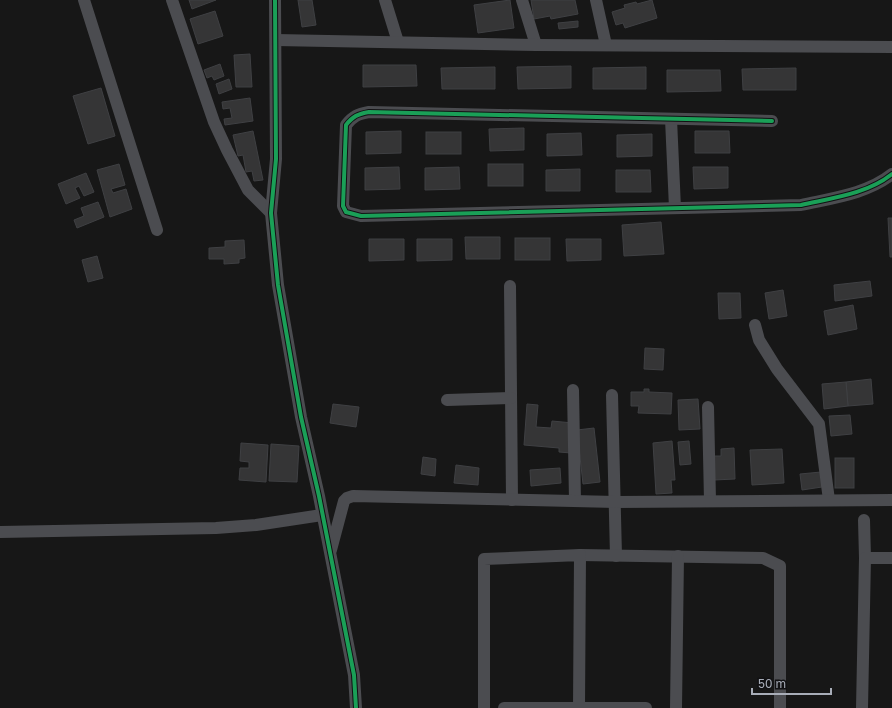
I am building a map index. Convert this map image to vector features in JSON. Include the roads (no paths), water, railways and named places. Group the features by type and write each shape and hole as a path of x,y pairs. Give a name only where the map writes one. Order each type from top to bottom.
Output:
{"street":[{"path":"84,0 157,230"},
{"path":"172,0 209,108 226,150 248,190 271,213"},
{"path":"275,0 276,159 271,213 278,285 301,417 331,553 354,675 356,708"},
{"path":"385,0 398,42"},
{"path":"522,0 536,45"},
{"path":"596,0 606,45"},
{"path":"276,40 536,45 892,47"},
{"path":"772,121 369,112 358,114 351,118 346,125 343,206 346,212 361,216 801,204 864,190 885,180 892,174"},
{"path":"671,119 675,208"},
{"path":"510,286 512,500"},
{"path":"755,325 759,340 777,369 819,424 829,500"},
{"path":"573,390 575,501"},
{"path":"612,395 616,502 616,556"},
{"path":"447,400 511,398"},
{"path":"708,407 710,500"},
{"path":"331,553 344,500 350,496 616,502 710,500 892,500"},
{"path":"0,532 216,528 256,525 322,515"},
{"path":"862,708 865,558 864,520"},
{"path":"579,707 580,555"},
{"path":"484,708 484,559 580,555 763,558 780,566 780,708"},
{"path":"676,708 678,556"},
{"path":"865,558 892,558"},
{"path":"504,708 646,708"}]}
